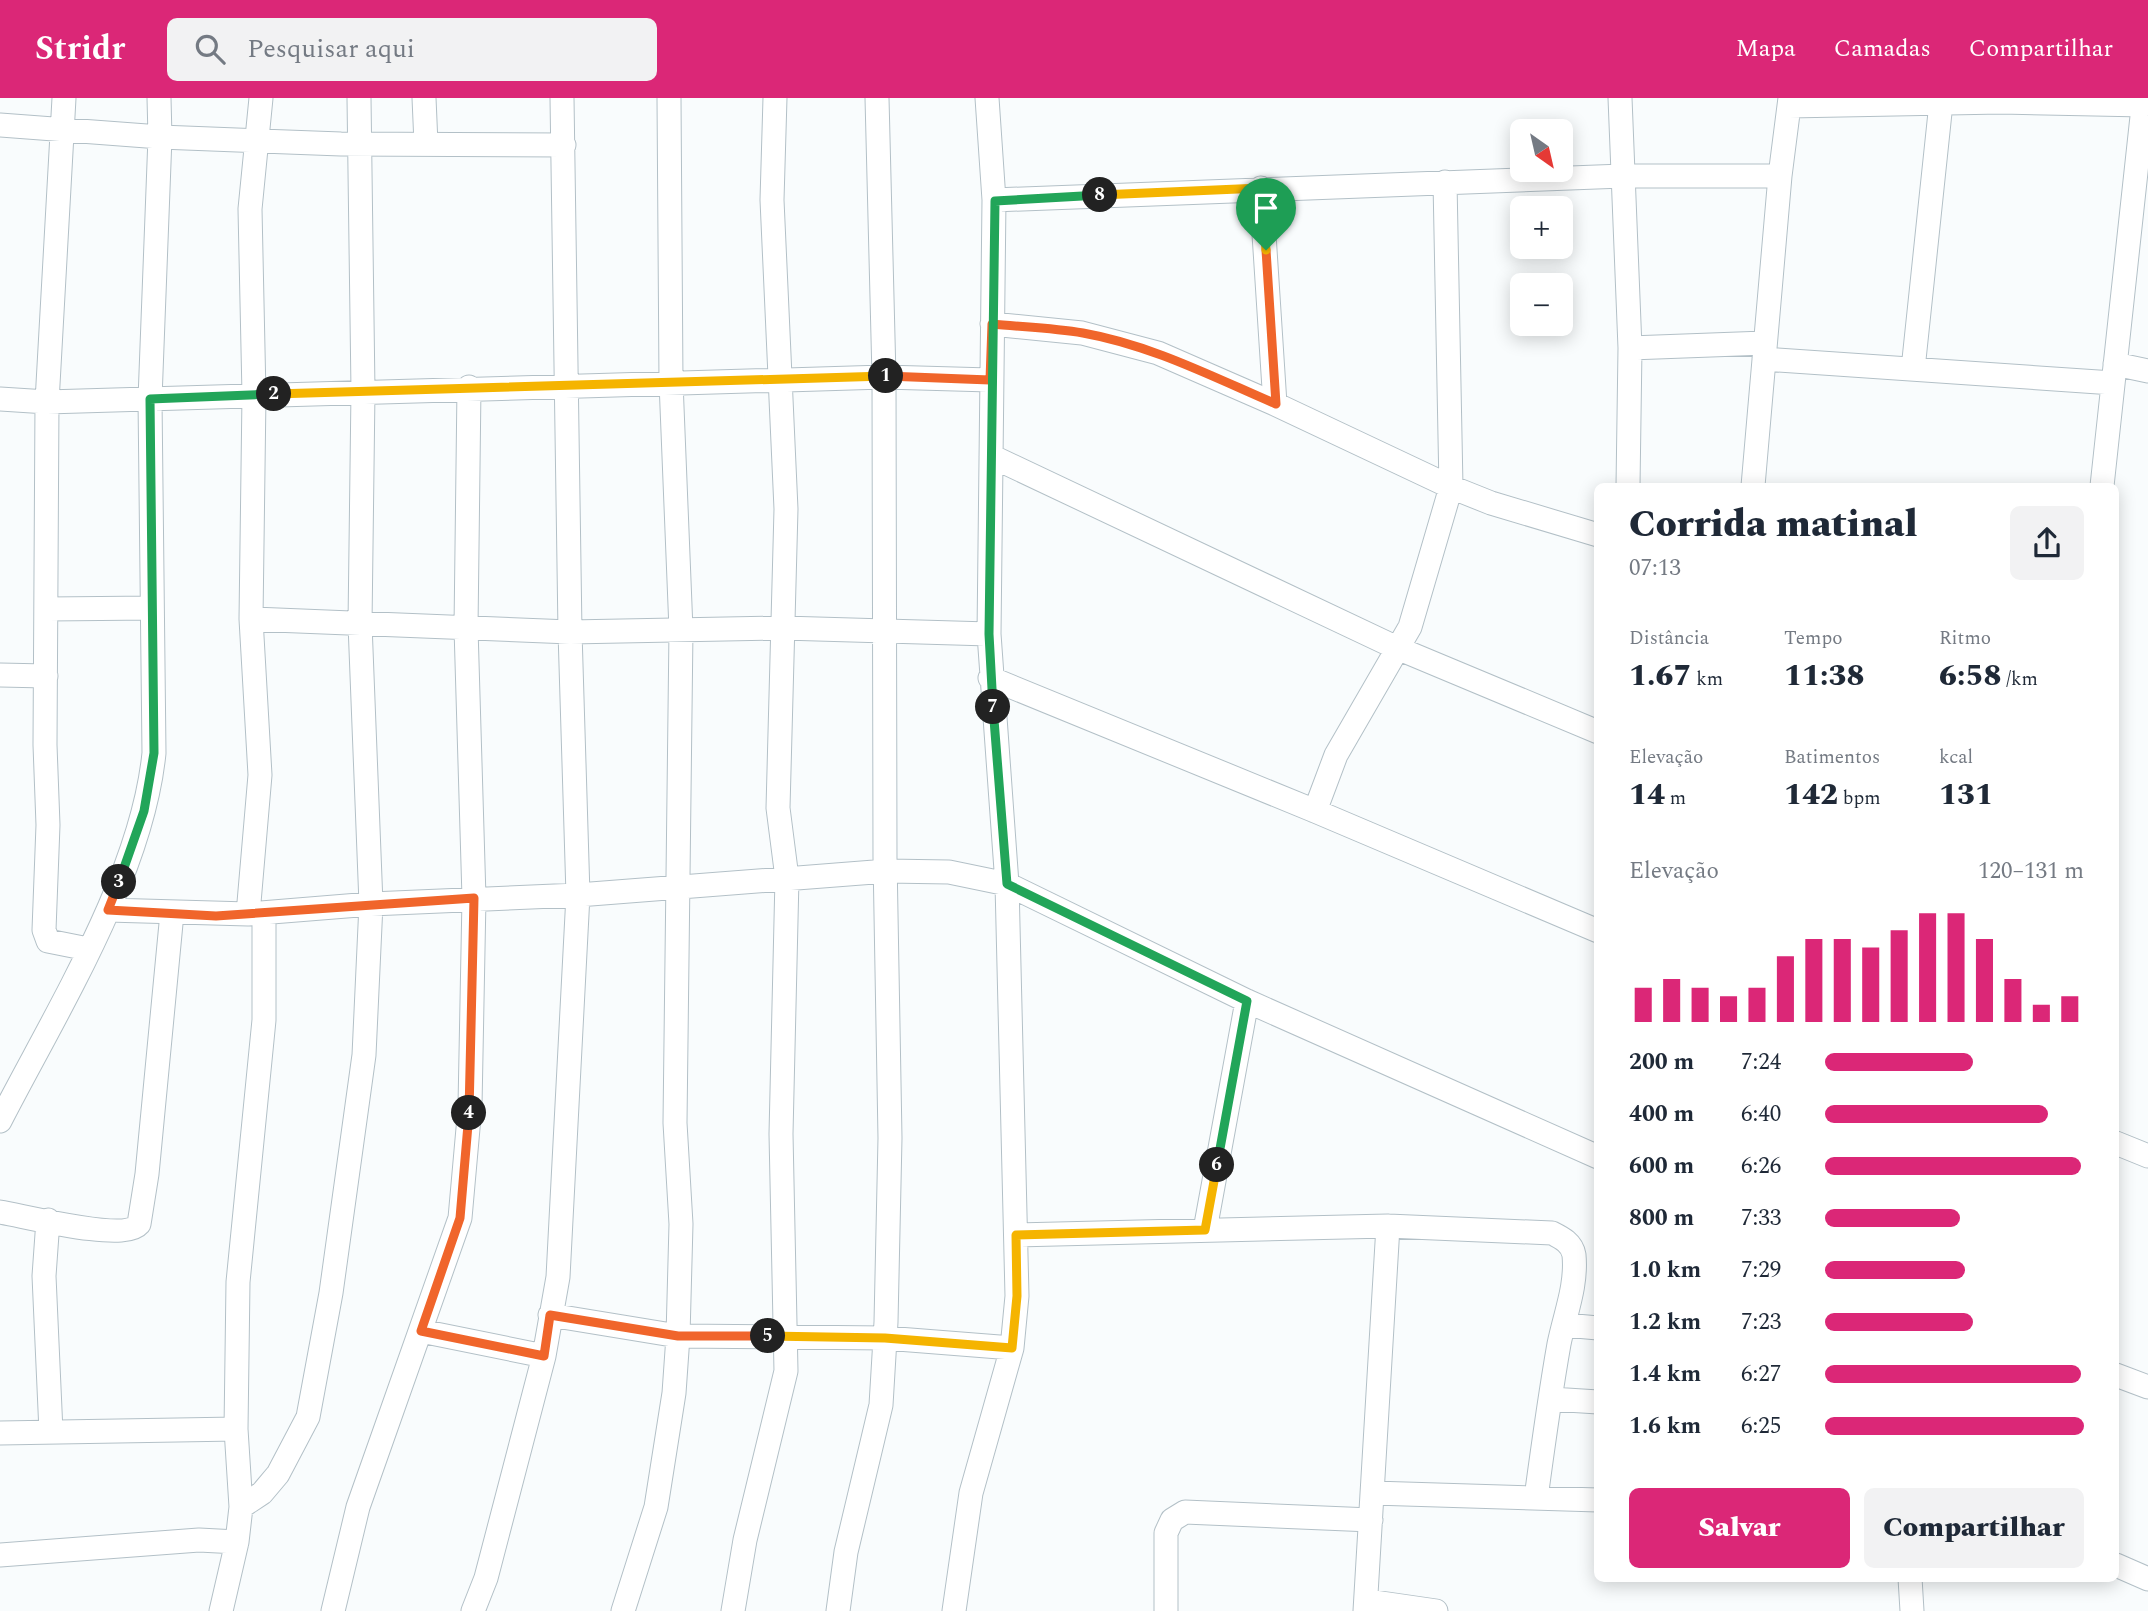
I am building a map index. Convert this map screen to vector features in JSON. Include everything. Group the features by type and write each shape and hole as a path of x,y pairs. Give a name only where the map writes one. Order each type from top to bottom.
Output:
{"street":[{"path":"64,98 47,402 48,825 44,930 48,941 88,949"},
{"path":"0,1121 108,910 144,811 151,781 154,753 150,399 160,137 159,98"},
{"path":"221,1611 237,1542 241,1507 236,1429 238,1282 264,1020 256,914 260,775 251,619 254,395 251,193 259,141 261,98"},
{"path":"241,1507 262,1493 278,1474 308,1417 331,1293 364,1055 371,904 360,624 363,391 359,98"},
{"path":"424,98 426,144"},
{"path":"473,1611 486,1578 544,1356 558,1277 578,895 565,386 562,98"},
{"path":"623,1611 656,1507 674,1393 678,1336 681,1224 676,1123 681,630 671,382 669,98"},
{"path":"733,1611 745,1540 786,1371 781,1134 787,878 778,808 786,509 778,379 772,200 775,98"},
{"path":"838,1611 846,1552 881,1405 885,1338 890,1138 884,376 877,98"},
{"path":"954,1611 971,1493 1012,1348 1017,1296 1007,884 990,678 990,380 995,201 987,98"},
{"path":"1620,98 1630,348 1628,483"},
{"path":"1752,483 1780,176 1790,102 2144,101 2139,234 2114,373 2102,483"},
{"path":"1913,369 1941,103"},
{"path":"0,125 160,137 259,141 564,145"},
{"path":"995,201 1261,188 1623,176 1780,176"},
{"path":"1315,811 1336,755 1410,626 1451,487 1444,182"},
{"path":"1261,188 1276,404"},
{"path":"992,324 1082,333 1158,353 1276,404 1451,487 1491,503 1594,534"},
{"path":"1630,348 1765,351 1913,369 2114,373 2148,371"},
{"path":"0,399 47,402 884,376 990,380"},
{"path":"333,1611 358,1507 460,1218 470,1106 474,898 466,628 468,387"},
{"path":"991,456 1397,648 1594,730"},
{"path":"48,609 152,608"},
{"path":"251,619 570,632 783,628 989,634"},
{"path":"0,675 46,676"},
{"path":"990,678 1315,811 1594,930"},
{"path":"108,910 172,914 256,914 371,904 578,895 887,871 949,872 1007,884 1247,1001 1594,1155"},
{"path":"0,1212 119,1232 135,1229 139,1224 147,1174 172,914"},
{"path":"1205,1230 1247,1001"},
{"path":"2119,1144 2148,1156"},
{"path":"48,1220 44,1276 51,1432"},
{"path":"1016,1235 1388,1226 1552,1233 1565,1240 1574,1252 1572,1285 1536,1497"},
{"path":"1388,1226 1366,1606 1436,1611"},
{"path":"550,1315 678,1336 885,1338 1012,1348"},
{"path":"1564,1325 1594,1328"},
{"path":"421,1331 544,1356"},
{"path":"2119,1376 2148,1387"},
{"path":"1551,1399 1594,1402"},
{"path":"0,1433 236,1429"},
{"path":"1373,1493 1594,1500"},
{"path":"1166,1611 1166,1533 1172,1520 1185,1512 1371,1520"},
{"path":"0,1555 199,1540 237,1542"},
{"path":"2119,1566 2148,1579"},
{"path":"1910,1582 1912,1611"}],"route":[{"path":"1266,250 1261,188 995,201 990,380 989,634 990,678 1007,884 1247,1001 1205,1230 1016,1235 1017,1296 1012,1348 885,1338 678,1336 550,1315 544,1356 421,1331 460,1218 470,1106 474,898 216,916 108,910 144,811 154,753 150,399 884,376 990,380 992,324 1082,333 1110,339 1158,353 1276,404 1266,250"}]}
